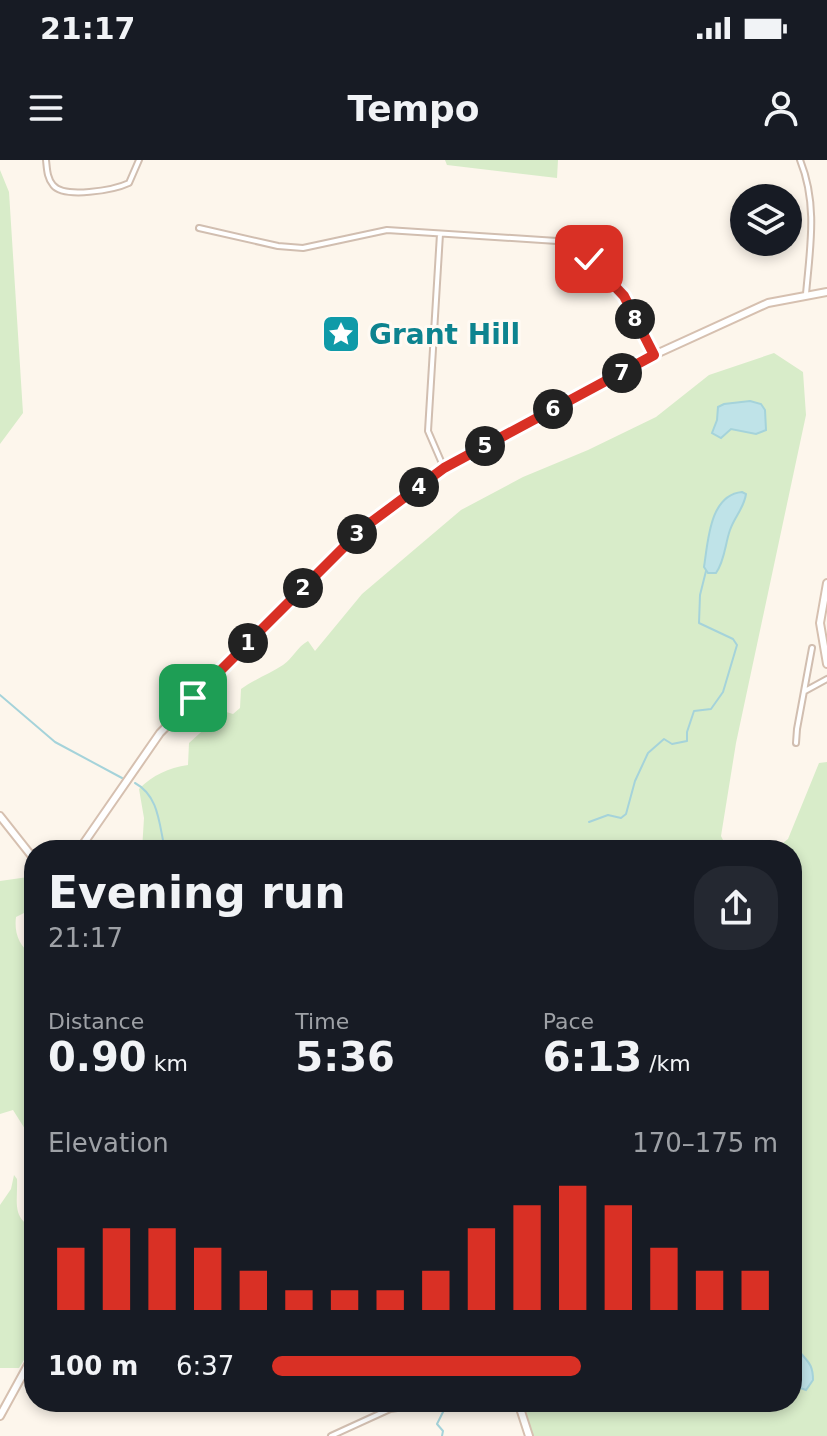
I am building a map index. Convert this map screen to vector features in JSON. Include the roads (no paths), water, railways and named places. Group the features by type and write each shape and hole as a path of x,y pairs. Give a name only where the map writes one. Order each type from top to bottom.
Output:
{"street":[{"path":"46,160 50,182 63,193 121,187 129,183 139,160"},
{"path":"800,160 809,185 812,213 806,294"},
{"path":"199,228 278,246 303,248 387,230 557,241 589,259 624,296 654,355"},
{"path":"440,234 428,431 444,468"},
{"path":"86,840 160,733 185,706 362,529 444,468 654,355 768,303 827,292"},
{"path":"827,583 820,623 827,664"},
{"path":"796,743 812,648"},
{"path":"805,691 827,679"},
{"path":"0,816 24,846"},
{"path":"0,1416 24,1372"},
{"path":"331,1436 383,1412"},
{"path":"521,1412 529,1436"}],"water":[{"path":"750,401 761,404 765,410 766,430 756,434 731,429 721,438 712,433 718,407"},
{"path":"746,494 745,499 730,530 721,563 716,573 708,573 704,567 712,522 723,502 731,495"},
{"path":"802,1355 812,1370 813,1380 806,1390 802,1389"}],"waterway":[{"path":"589,822 608,815 621,818 626,814 635,781 648,753 664,739 672,744 687,741 694,711 711,709 723,692 737,645 733,639 699,623 700,595 706,571"},
{"path":"0,695 55,742 122,778"},
{"path":"135,783 153,803 163,840"},
{"path":"442,1436 443,1431 437,1424 443,1412"}],"place":[{"name":"Grant Hill","path":"341,334"}]}
